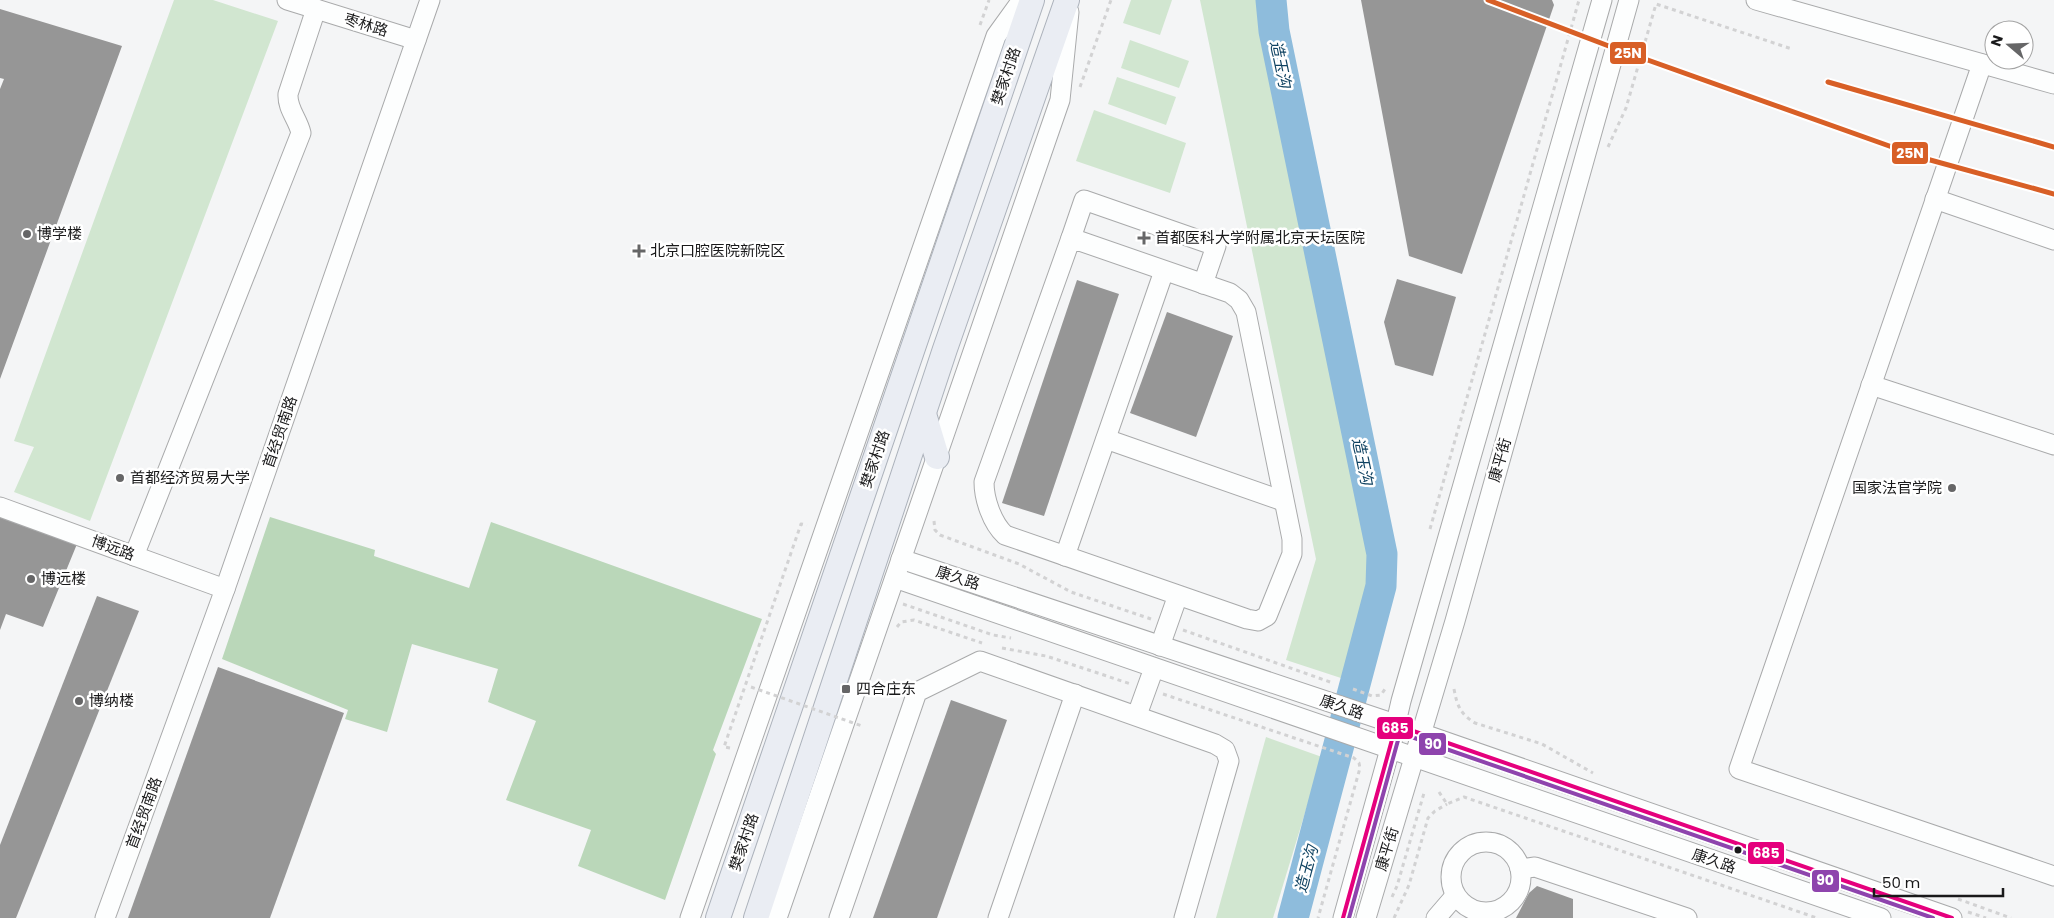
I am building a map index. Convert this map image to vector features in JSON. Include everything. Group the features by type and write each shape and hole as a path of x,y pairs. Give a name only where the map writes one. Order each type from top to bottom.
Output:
{"main road":[{"name":"樊家村路","path":"718,918 1032,0"},
{"path":"756,918 924,414 1069,0"},
{"path":"924,414 936,457"}],"street":[{"name":"枣林路","path":"286,0 416,40"},
{"name":"首经贸南路","path":"105,918 225,589 430,0"},
{"path":"690,918 996,36 1022,0"},
{"path":"777,918 1060,100 1069,0"},
{"name":"康平街","path":"1343,918 1390,749 1401,701 1602,0"},
{"name":"康平街","path":"1366,918 1455,621 1629,0"},
{"path":"1756,0 2054,83"},
{"path":"134,556 301,133 300,125 287,103 288,94 316,9"},
{"path":"1982,64 1739,769 2054,876"},
{"path":"1071,238 1203,284 1230,293 1239,300 1246,312 1292,539 1292,554 1267,616 1258,621 1247,619 1005,535 997,527 984,490 984,482 1084,200 1216,246 1203,284"},
{"path":"1935,200 2054,240"},
{"path":"1065,556 1164,270"},
{"path":"1871,384 2054,445"},
{"path":"1106,438 1283,501"},
{"name":"博远路","path":"0,506 225,589"},
{"name":"康久路","path":"901,559 1326,701 1952,918"},
{"path":"942,595 949,575"},
{"name":"康久路","path":"895,578 1881,918"},
{"path":"1160,646 1178,595"},
{"path":"839,918 917,692 980,662 1137,715 1216,744 1225,750 1229,761 1184,918"},
{"path":"1137,715 1154,668"},
{"path":"998,918 1075,694"},
{"path":"1496,843 1507,849 1516,858 1521,880 1519,891 1513,901 1504,908 1494,912 1483,913 1467,908 1455,896 1450,885 1450,872 1454,861 1462,851 1472,844 1496,843"},
{"path":"1520,869 1535,867 1687,918"},
{"path":"1436,918 1455,896"}],"path":[{"path":"979,28 989,0"},
{"path":"1428,536 1579,0"},
{"path":"1606,150 1626,108 1656,4 1792,49"},
{"path":"730,748 724,746 801,524 807,526 810,516"},
{"path":"934,530 950,540 1019,564 1071,592 1150,619"},
{"path":"1183,630 1333,682"},
{"path":"1456,680 1454,688 1458,706 1465,717 1475,723 1542,744 1596,774"},
{"path":"750,687 862,726"},
{"path":"1372,696 1381,695 1386,688"},
{"path":"1160,693 1354,758 1359,763 1360,768 1318,918"},
{"path":"1439,792 1447,804"},
{"path":"1394,918 1409,885 1428,818 1447,804 1464,798 1817,918"},
{"path":"1955,898 2011,918"}],"green space":[{"path":"174,0 213,0 278,21 90,521 14,492 34,447 14,441"},
{"path":"1131,0 1172,0 1160,35 1123,23"},
{"path":"1200,0 1258,0 1259,13 1372,556 1370,581 1344,679 1286,660 1316,559"},
{"path":"1130,40 1189,61 1179,88 1121,68"},
{"path":"1117,77 1176,97 1166,125 1108,104"},
{"path":"1094,110 1186,143 1170,193 1076,161"},
{"path":"270,517 375,550 374,556 469,588 491,522 762,619 713,750 716,754 665,900 578,866 591,830 506,800 536,721 488,702 498,669 412,644 387,732 345,719 348,710 222,659"},
{"path":"1266,737 1322,757 1273,918 1216,918"}],"building":[{"path":"1361,0 1552,0 1554,5 1462,274 1409,256"},
{"name":"博学楼","path":"0,9 122,46 0,379 0,89 4,79 0,78"},
{"path":"1397,279 1456,297 1433,376 1395,365 1384,322"},
{"path":"1077,280 1119,294 1044,516 1002,503"},
{"path":"1167,312 1233,336 1196,437 1130,413"},
{"name":"博远楼","path":"0,515 77,544 43,627 6,614 0,630"},
{"name":"博纳楼","path":"97,596 139,611 16,918 0,918 0,845"},
{"path":"218,667 344,713 270,918 128,918"},
{"path":"951,700 1007,720 937,918 873,918"},
{"path":"1537,886 1573,899 1573,918 1516,918 1529,893"}],"waterway":[{"name":"造玉沟","path":"1271,0 1274,31 1382,554 1381,586 1293,918"}],"transit line":[{"name":"25N","path":"1488,0 1614,48 1923,158 2054,194"},
{"name":"25N","path":"1828,82 2054,147"},
{"name":"685","path":"1343,918 1396,725 1952,918"},
{"name":"90","path":"1349,918 1400,733 1933,918"}],"place":[{"name":"博学楼","path":"27,234"},
{"name":"首都医科大学附属北京天坛医院","path":"1144,238"},
{"name":"北京口腔医院新院区","path":"639,251"},
{"name":"首都经济贸易大学","path":"120,478"},
{"name":"国家法官学院","path":"1952,488"},
{"name":"博远楼","path":"31,579"},
{"name":"四合庄东","path":"846,689"},
{"name":"博纳楼","path":"79,701"}]}
